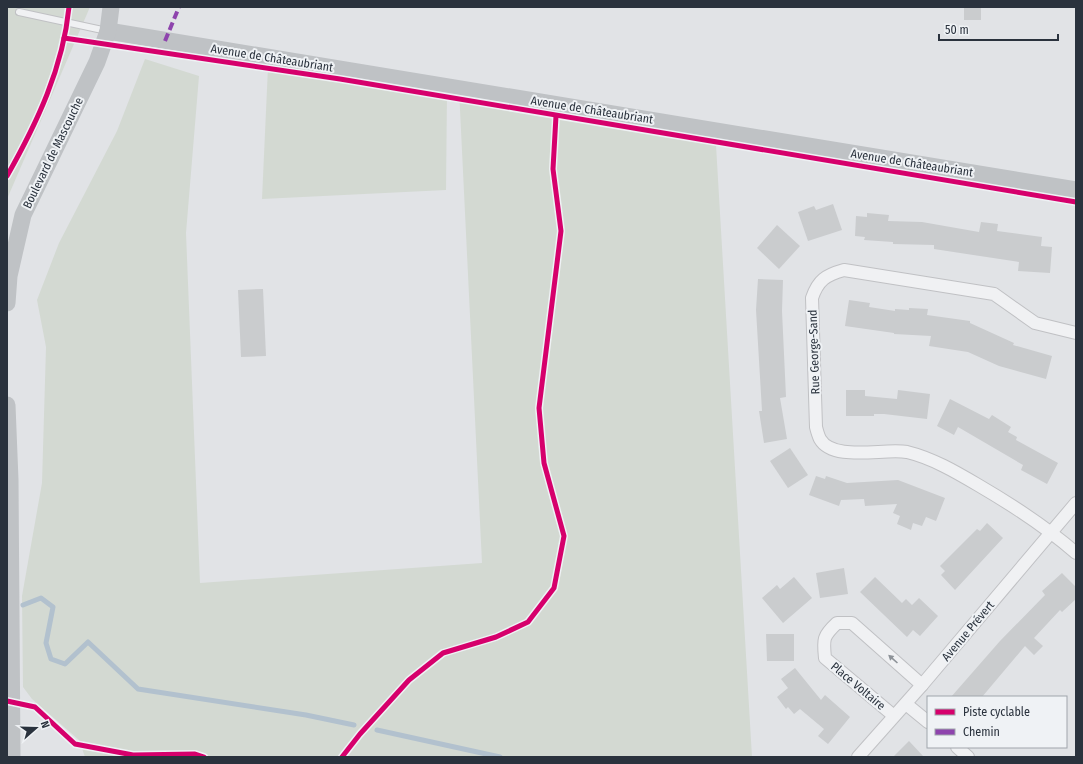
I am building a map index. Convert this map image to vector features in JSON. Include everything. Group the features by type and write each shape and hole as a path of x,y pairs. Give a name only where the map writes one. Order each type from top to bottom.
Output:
{"street":[{"name":"Boulevard de Mascouche","path":"7,303 9,276 24,215 97,62 108,31 111,7"},
{"name":"Avenue de Châteaubriant","path":"108,31 1076,190"},
{"name":"Rue George-Sand","path":"1076,333 1035,323 994,294 844,270 829,274 816,286 812,298 816,427 820,440 832,449 845,452 905,452 915,454 952,470 1027,514 1052,532 1076,553"},
{"path":"7,406 10,480 9,726 12,757"},
{"name":"Avenue Prévert","path":"858,757 906,704 1076,502"},
{"name":"Place Voltaire","path":"894,716 825,658 823,639 829,630 837,623 852,623 922,685"},
{"path":"906,704 927,721"},
{"path":"958,748 968,757"}],"lane":[{"path":"19,12 108,31"}],"shaded area":[{"path":"7,7 90,7 7,199"},
{"path":"145,59 199,76 186,233 200,583 482,563 459,89 715,128 752,757 85,757 79,740 32,699 23,687 22,596 42,483 46,347 37,300 59,243 117,131"},
{"path":"268,67 447,93 446,190 262,199"}],"building":[{"path":"964,7 981,7 981,20 964,20"},
{"path":"833,204 842,230 808,241 798,212 814,206 816,210"},
{"path":"867,213 889,215 888,221 922,222 979,232 981,222 998,224 997,231 1042,237 1041,246 1052,247 1050,273 1018,271 1019,262 934,249 934,245 893,244 893,242 864,240 865,237 855,236 856,216 867,217"},
{"path":"777,225 800,246 779,269 757,248"},
{"path":"758,279 783,280 782,311 786,397 780,398 787,439 764,443 759,411 762,411 756,310"},
{"path":"263,289 266,356 241,357 238,290"},
{"path":"849,300 870,303 869,307 895,311 895,309 909,310 909,308 928,309 927,315 970,321 970,323 1014,343 1013,345 1052,356 1046,379 999,366 968,352 929,346 931,336 894,334 845,326"},
{"path":"846,390 865,390 865,396 897,399 898,390 930,394 927,419 884,414 874,414 874,416 846,416"},
{"path":"950,399 989,419 992,415 1011,427 1008,432 1017,437 1016,440 1058,463 1047,484 1021,470 1023,465 958,427 954,435 937,426"},
{"path":"790,448 808,475 788,488 770,461"},
{"path":"816,476 825,479 826,476 847,483 898,480 945,498 936,521 926,517 922,526 913,523 911,530 897,524 900,516 893,513 897,504 865,506 864,499 841,500 839,506 809,495"},
{"path":"987,523 1003,538 955,590 941,575 945,571 940,566 977,529 980,531"},
{"path":"844,568 848,594 820,598 816,573"},
{"path":"1062,573 1076,587 1076,599 1062,612 1060,610 1034,638 1043,646 1034,655 1025,646 983,696 952,696 1000,641 1045,595 1042,591"},
{"path":"794,577 812,598 783,623 762,598 777,585 780,589"},
{"path":"875,577 902,603 906,599 912,605 919,598 938,616 920,636 913,630 907,637 860,592"},
{"path":"766,634 794,634 794,661 767,661"},
{"path":"795,668 821,700 825,695 850,717 828,744 818,736 824,729 800,709 794,714 788,707 786,709 777,697 788,688 781,679"},
{"path":"909,741 924,757 893,757"}],"waterway":[{"path":"23,605 41,598 53,607 46,643 51,659 65,664 88,642 138,689 306,715 354,725"},
{"path":"377,730 500,757"}],"marked path":[{"path":"165,41 179,7"}],"cycle path":[{"path":"7,176 38,115 55,73 66,30 69,7"},
{"path":"64,38 340,79 1076,202"},
{"path":"342,757 360,734 409,680 443,653 496,637 528,622 554,588 564,536 544,463 539,408 561,231 553,169 556,116"},
{"path":"7,701 35,707 75,744 133,755 195,754 204,757"}]}
